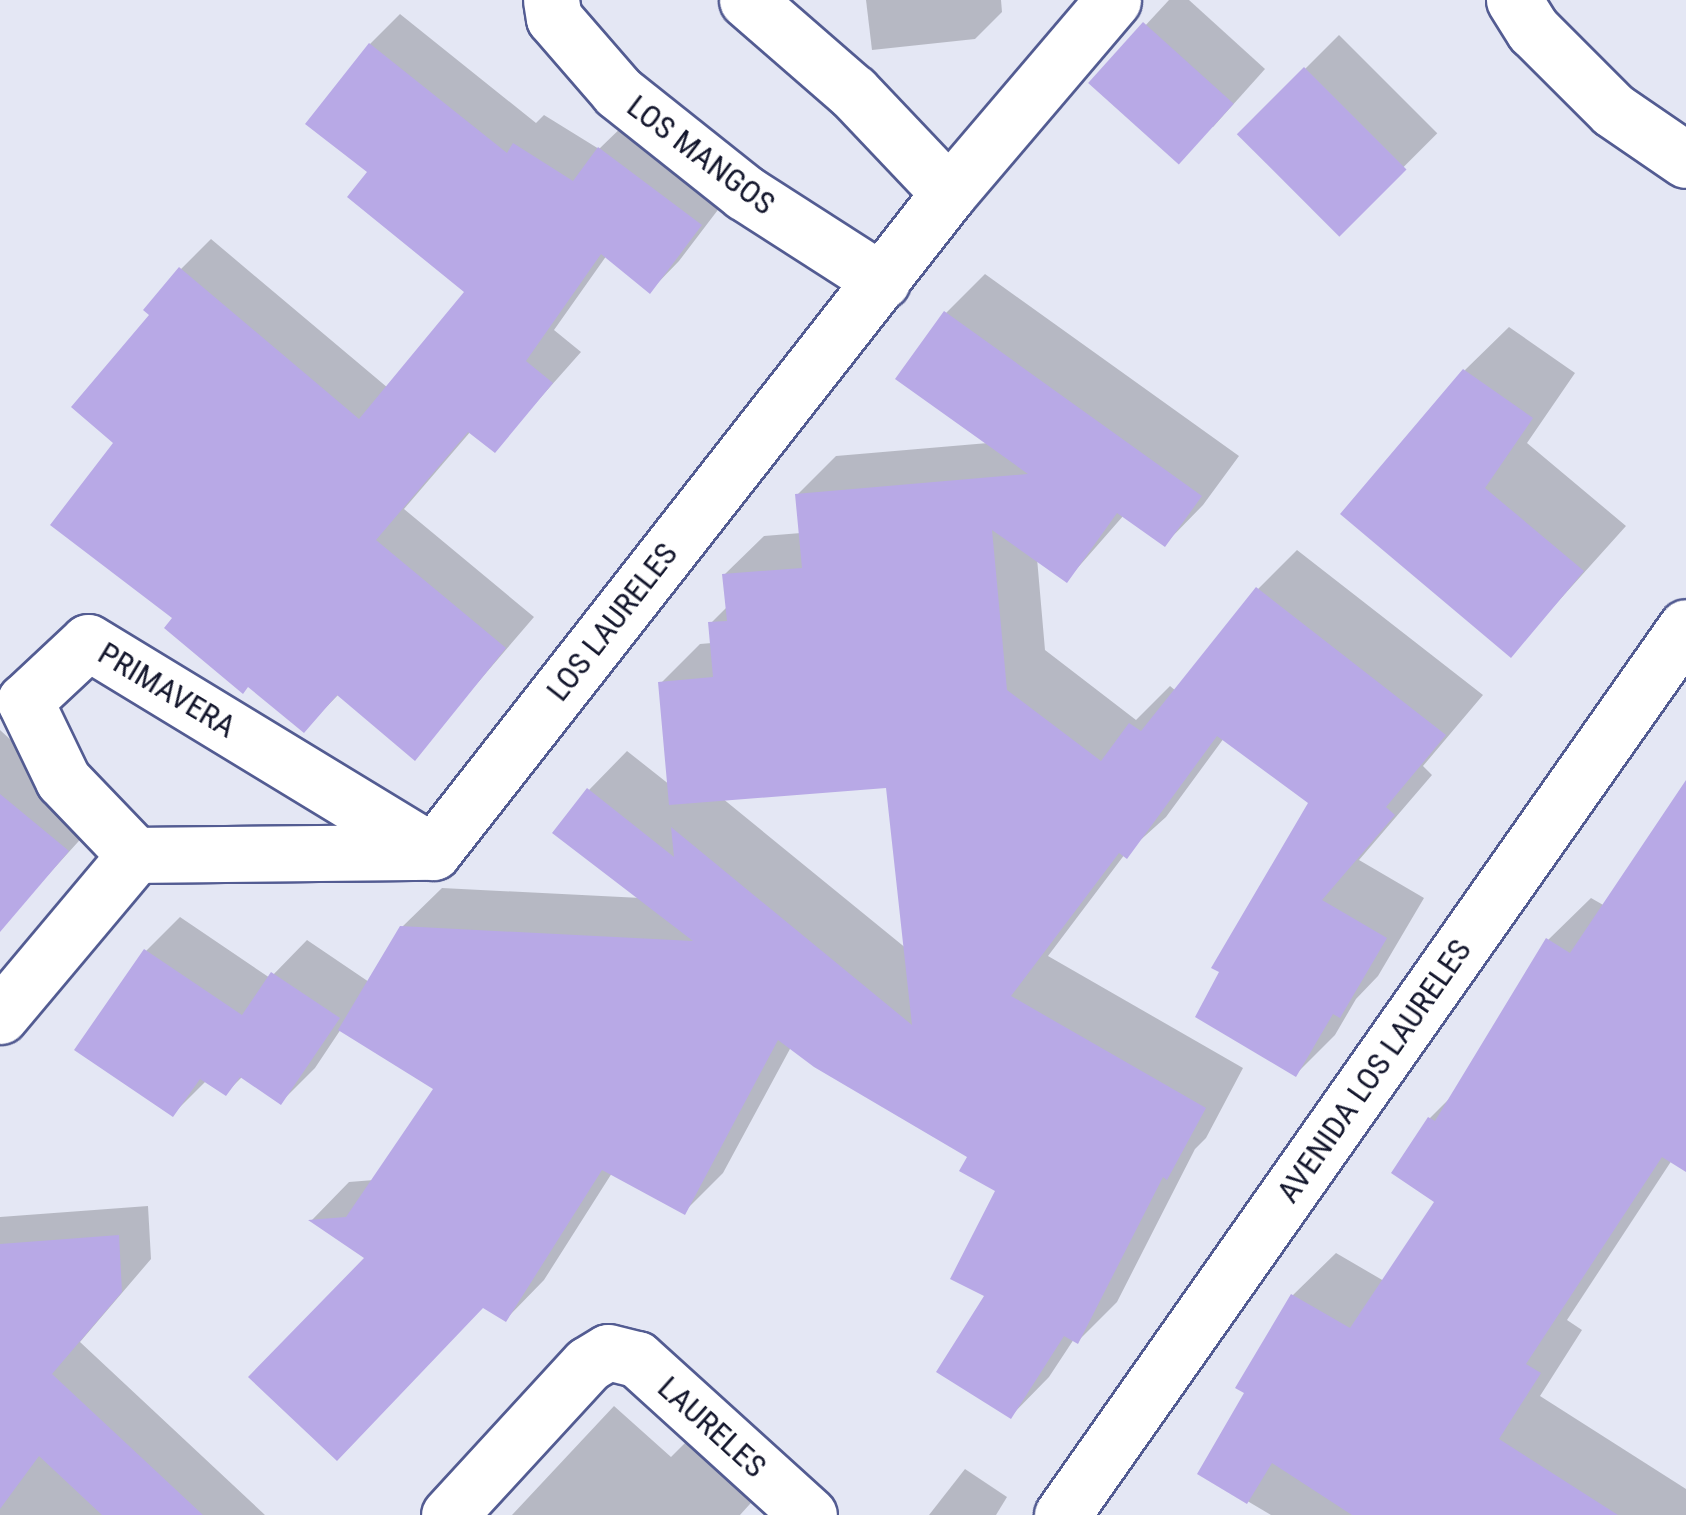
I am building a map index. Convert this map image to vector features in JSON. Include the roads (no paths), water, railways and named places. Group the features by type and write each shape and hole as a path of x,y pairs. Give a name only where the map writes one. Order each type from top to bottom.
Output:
{"street":[{"name":"LOS MANGOS","path":"551,0 554,18 618,92 745,193 882,281"},
{"path":"747,0 853,92 949,193"},
{"name":"LOS LAURELES","path":"433,852 949,193 1114,0"},
{"path":"1514,0 1532,30 1614,110 1686,160"},
{"name":"AVENIDA LOS LAURELES","path":"1062,1515 1686,626"},
{"name":"PRIMAVERA","path":"135,855 63,780 25,701 88,642 433,852"},
{"path":"0,1016 135,855 433,852"},
{"name":"LAURELES","path":"449,1515 588,1364 608,1352 636,1359 809,1515"}]}
